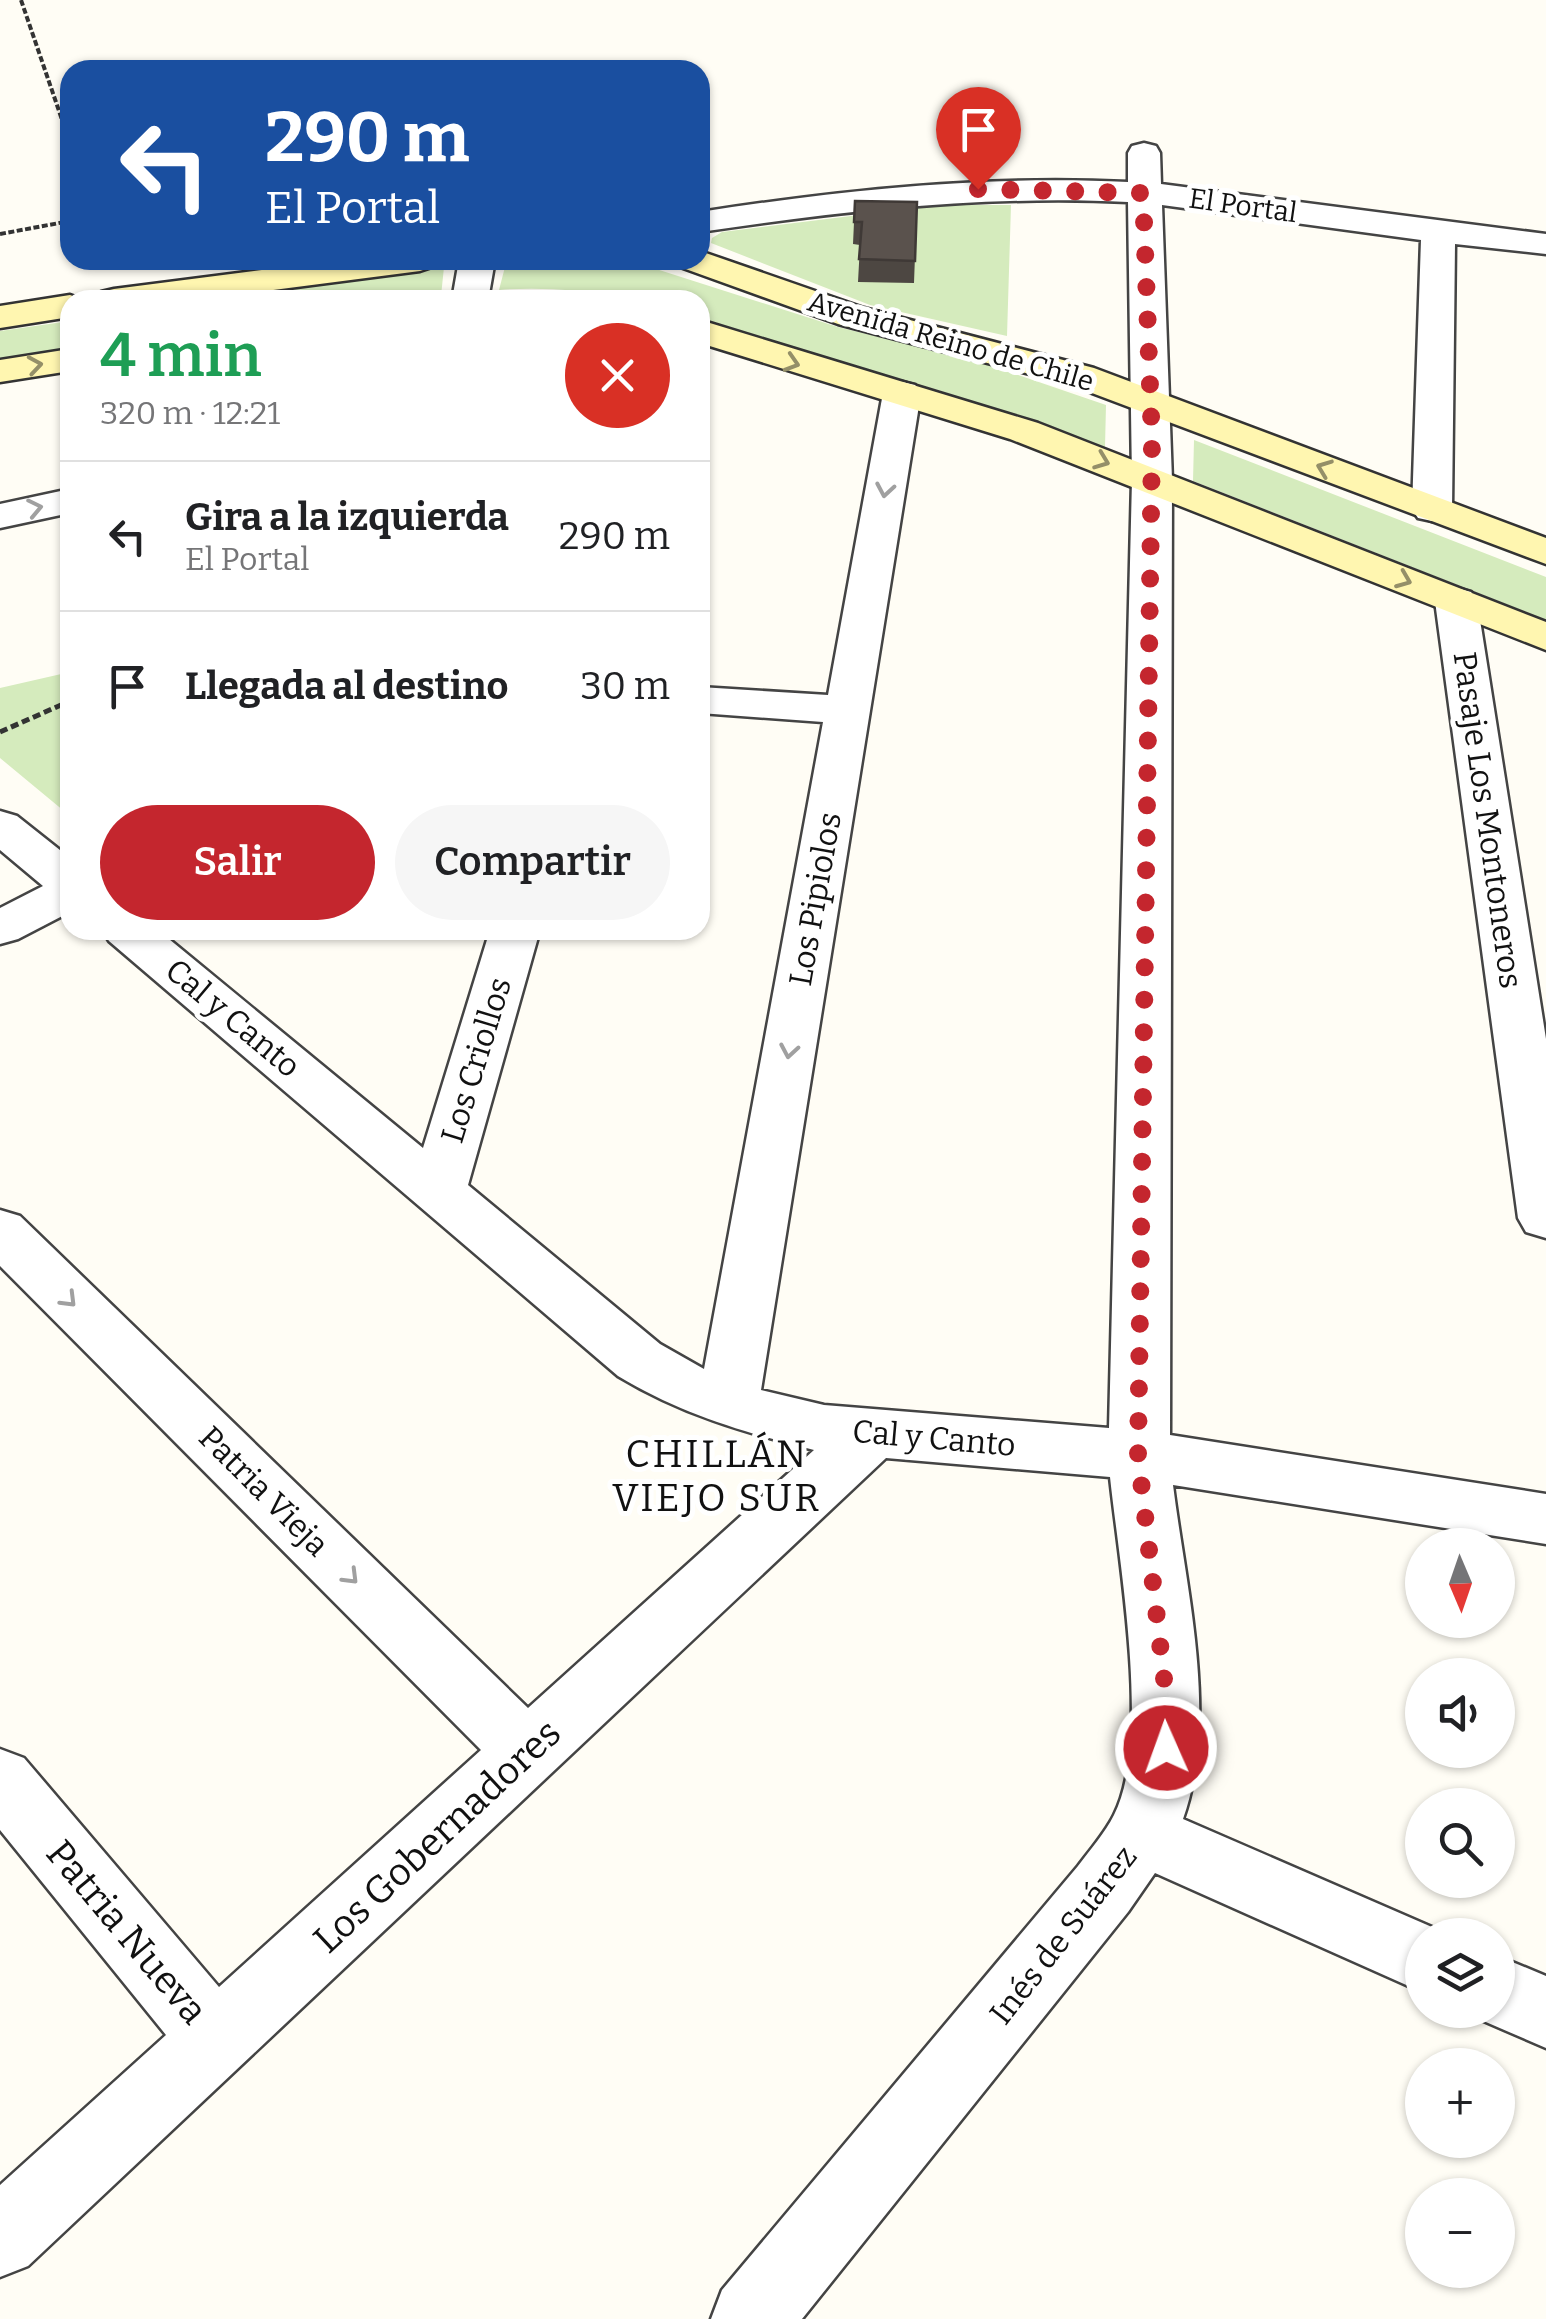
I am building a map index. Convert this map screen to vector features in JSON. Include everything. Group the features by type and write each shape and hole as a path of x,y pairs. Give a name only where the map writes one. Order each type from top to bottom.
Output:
{"street":[{"name":"El Portal","path":"710,221 932,191 1144,173 1234,202 1438,234 1546,244"},
{"name":"Inés de Suárez","path":"751,2319 1103,1889 1142,1834 1158,1791 1166,1748 1164,1678 1138,1455 1152,480 1144,173"},
{"path":"1432,509 1438,234"},
{"name":"Avenida Reino de Chile","path":"710,266 850,316 1034,362 1152,402 1546,552"},
{"path":"190,290 344,270"},
{"path":"0,317 60,308"},
{"name":"Avenida Reino de Chile","path":"710,334 795,364 1008,425 1546,637"},
{"path":"0,371 60,362"},
{"name":"Los Pipiolos","path":"728,1405 902,394"},
{"path":"0,516 60,503"},
{"name":"Pasaje Los Montoneros","path":"1456,601 1546,1218"},
{"path":"710,701 847,710"},
{"path":"0,826 60,875"},
{"path":"0,928 60,897"},
{"name":"Cal y Canto","path":"155,940 180,949 438,1191 639,1360 681,1385 728,1405 777,1420 872,1433 1138,1455 1546,1519"},
{"name":"Los Criollos","path":"438,1191 512,940"},
{"name":"Patria Vieja","path":"0,1231 528,1752"},
{"name":"Los Gobernadores","path":"0,2238 872,1433"},
{"name":"Patria Nueva","path":"0,1779 216,2039"},
{"path":"1142,1834 1405,1950"},
{"path":"1515,1999 1546,2013"}],"path":[{"path":"21,0 60,114"},
{"path":"0,234 60,223"},
{"path":"0,732 60,705"}],"green space":[{"path":"940,205 1011,205 1007,336 870,305 711,243 722,232"},
{"path":"423,270 444,270 442,290 285,290"},
{"path":"504,270 659,270 838,327 977,361 1106,405 1105,447 938,390 861,373 710,325 710,290 499,290"},
{"path":"60,322 60,352 0,361 0,331"},
{"path":"1194,440 1546,577 1546,620 1193,481"},
{"path":"60,674 60,808 0,758 0,688"}],"building":[{"path":"855,201 917,202 915,261 859,259 862,222 854,222"}],"district":[{"name":"CHILLÁN VIEJO SUR","path":"717,1476"}],"route":[{"path":"978,189 1143,193 1152,441 1138,1455 1164,1678 1166,1748"}]}
